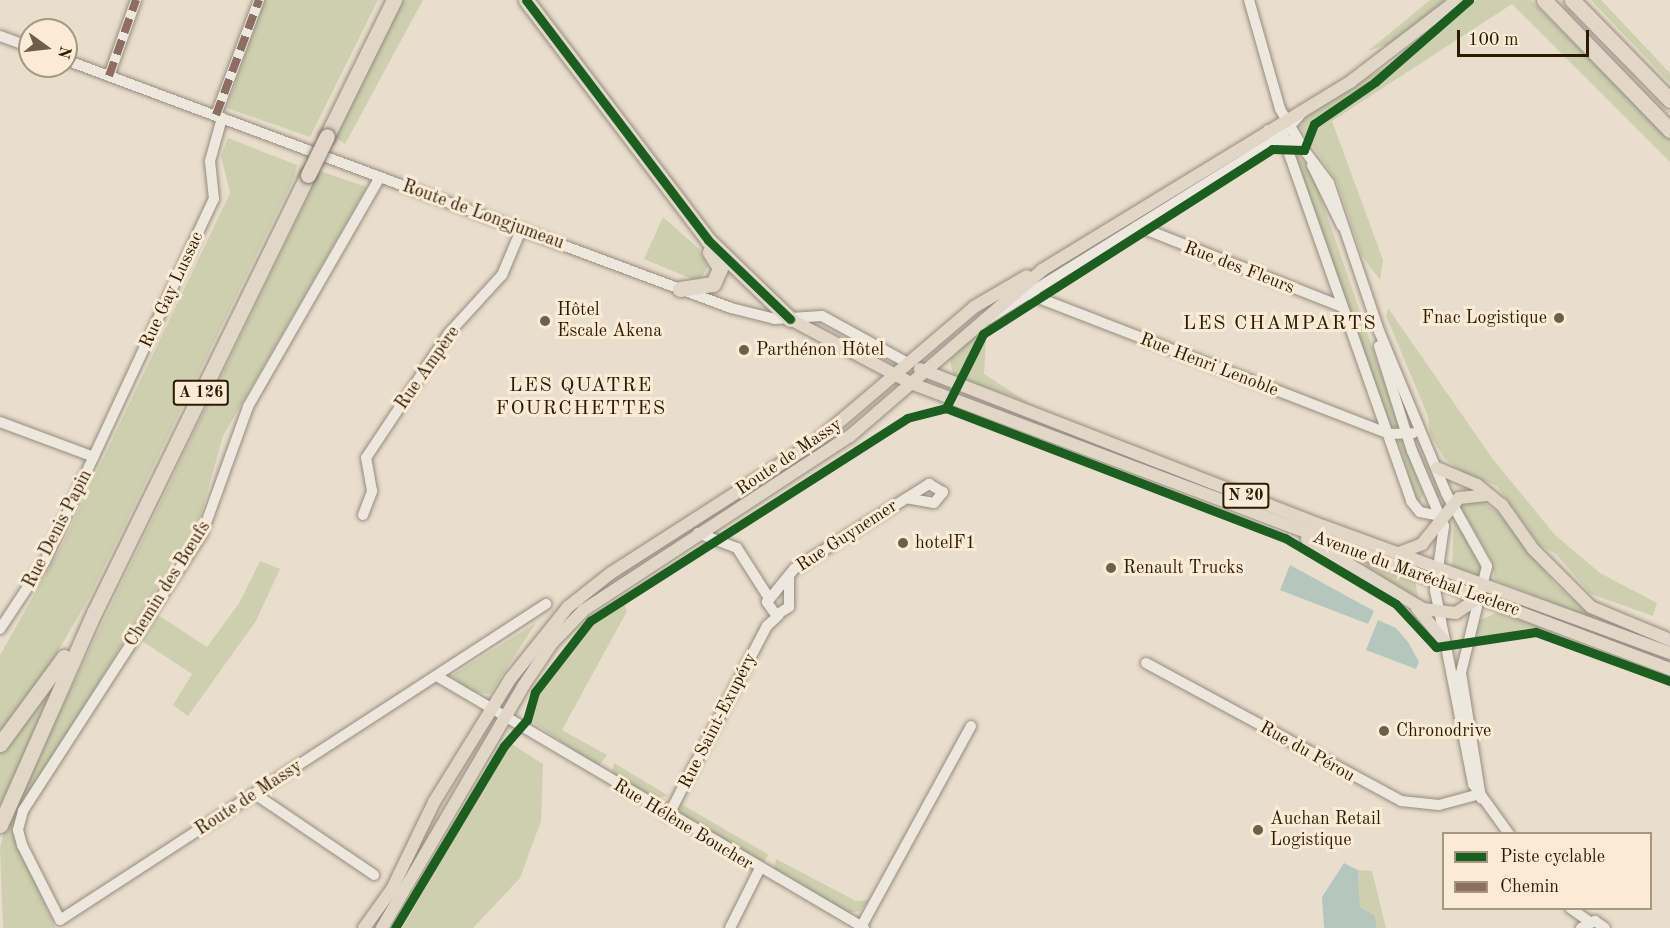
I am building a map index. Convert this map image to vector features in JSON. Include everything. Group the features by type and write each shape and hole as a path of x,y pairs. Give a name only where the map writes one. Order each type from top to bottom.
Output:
{"highway":[{"name":"A 126","path":"0,825 95,611 389,0"},
{"name":"A 126","path":"325,135 394,0"},
{"path":"526,0 708,240 719,263 718,278 707,287 680,289"},
{"path":"1544,0 1670,130"},
{"path":"1572,0 1670,100"},
{"name":"A 126","path":"0,744 73,641 306,174"},
{"name":"N 20","path":"708,240 724,259 790,319"}],"main road":[{"path":"1230,151 1288,119 1356,75 1457,0"},
{"path":"1042,270 1230,151 1288,119 1356,75"},
{"name":"Route de Massy","path":"382,928 503,719 552,643 584,610 698,533 850,436 913,384 979,322 1042,270"},
{"name":"Route de Massy","path":"364,928 392,889 434,802 532,645 588,589 819,440 974,307 1042,270"},
{"name":"Route de Longjumeau","path":"790,319 893,376"},
{"name":"N 20","path":"908,363 925,372"},
{"name":"Avenue du Maréchal Leclerc","path":"925,372 1399,553 1487,583 1670,653"},
{"name":"N 20","path":"893,376 913,384"},
{"name":"Avenue du Maréchal Leclerc","path":"913,384 1670,669"},
{"path":"1437,468 1490,495 1573,593 1591,607 1670,640"},
{"path":"1399,553 1422,544 1440,516 1452,503 1467,494 1490,495"},
{"path":"1294,529 1416,607 1439,614 1465,610 1480,597"},
{"path":"1416,607 1444,641"}],"street":[{"path":"109,76 136,0"},
{"name":"Rue Gay Lussac","path":"94,457 214,199 210,161 219,117 259,0"},
{"path":"1249,0 1288,119 1304,149 1329,183 1379,331 1452,503 1485,560 1487,583 1480,597 1461,673 1479,796"},
{"path":"0,36 18,43"},
{"name":"Route de Longjumeau","path":"78,64 680,289 761,317 790,319"},
{"name":"Route de Massy","path":"979,322 1031,295 1282,136 1288,119"},
{"path":"1268,130 1304,149"},
{"path":"1282,136 1413,506 1440,516"},
{"name":"Chemin des Bœufs","path":"60,920 22,845 18,830 23,811 202,534 252,399 381,177"},
{"name":"Rue des Fleurs","path":"1137,226 1344,307"},
{"name":"Rue Ampère","path":"363,515 372,491 366,458 449,333 502,275 521,230"},
{"name":"Rue Henri Lenoble","path":"1031,295 1389,434"},
{"name":"N 20","path":"790,319 822,316 908,363"},
{"path":"1379,331 1407,433 1440,516 1445,538 1436,581 1439,614 1479,796 1507,832"},
{"path":"0,422 94,457"},
{"path":"1389,434 1407,433 1423,437"},
{"name":"Rue Denis Papin","path":"0,629 45,561 94,457"},
{"path":"938,484 943,495 937,502 925,499 927,485 938,484"},
{"name":"Rue Guynemer","path":"770,600 789,576 927,485"},
{"name":"Rue Guynemer","path":"907,498 925,499"},
{"path":"698,533 737,548 779,615 788,610 788,597 770,600"},
{"name":"Rue Guynemer","path":"788,597 789,576"},
{"name":"Rue Saint-Exupéry","path":"767,626 770,600"},
{"name":"Route de Massy","path":"60,920 440,678 546,604"},
{"name":"Rue Saint-Exupéry","path":"668,816 767,626 779,615"},
{"name":"Rue du Pérou","path":"1146,663 1401,801 1439,805 1479,796"},
{"path":"440,678 503,719"},
{"name":"Rue Hélène Boucher","path":"503,719 759,870 862,927"},
{"path":"862,927 971,726"},
{"path":"255,794 374,875"},
{"path":"730,928 759,870"},
{"path":"1570,910 1583,926 1605,928"}],"green space":[{"path":"264,0 378,0 310,137 227,108"},
{"path":"403,0 423,0 345,144 335,137"},
{"path":"1430,0 1445,0 1395,42 1368,51"},
{"path":"1477,0 1531,0 1670,140 1670,162 1512,4 1332,121 1383,260 1380,280 1362,256 1337,182 1300,127 1304,116 1420,46"},
{"path":"1591,0 1601,0 1670,73 1670,83"},
{"path":"228,138 297,165 294,178 89,598 45,673 0,732 0,655 61,547 230,193 221,156"},
{"path":"1294,151 1312,172 1400,428 1390,426"},
{"path":"320,171 367,187 223,436 200,518 17,815 12,829 55,928 3,928 0,848 5,826"},
{"path":"663,217 699,249 708,266 699,282 644,259"},
{"path":"1388,308 1492,458 1555,535 1600,573 1657,603 1653,616 1591,594 1556,554 1540,545 1497,486 1460,471 1444,458 1430,434 1428,416 1386,316"},
{"path":"975,335 986,339 984,374 1029,403 953,375 950,359"},
{"path":"1397,437 1403,439 1423,495 1418,506"},
{"path":"1481,501 1501,515 1555,584 1596,620 1495,580 1491,559 1460,506"},
{"path":"1454,519 1483,566 1482,577 1452,566"},
{"path":"260,561 280,569 256,621 188,716 173,705 192,674 142,641 158,615 207,647 240,602"},
{"path":"1368,562 1415,578 1418,599 1366,567"},
{"path":"624,604 627,611 562,730 607,755 598,767 533,722 530,708 560,659 594,622"},
{"path":"1497,613 1558,633 1519,631 1471,645 1480,620"},
{"path":"536,623 490,694 472,692 451,676"},
{"path":"54,685 0,816 0,753"},
{"path":"510,743 543,764 541,821 520,878 473,928 402,928"},
{"path":"614,763 669,796 653,798 611,777"},
{"path":"681,804 768,854 762,865 675,814"},
{"path":"776,859 856,901 869,900 860,911 847,913 774,869"},
{"path":"1358,870 1372,871 1386,928 1377,928 1375,916 1360,907"}],"shaded area":[{"path":"1290,565 1374,611 1368,624 1280,590"},
{"path":"1378,620 1396,628 1408,642 1419,662 1416,669 1366,650"},
{"path":"1344,863 1358,870 1360,907 1375,916 1377,928 1324,928 1322,897"}],"marked path":[{"path":"109,76 136,0"},
{"path":"216,115 259,0"}],"cycle path":[{"path":"526,0 708,240 790,319"},
{"path":"946,408 983,334 1272,149 1304,150 1314,124 1375,82 1469,0"},
{"path":"395,928 504,746 527,720 535,692 590,621 907,418 946,408 1285,538 1396,604 1436,647 1536,632 1670,681"}],"place":[{"name":"Fnac Logistique","path":"1559,318"},
{"name":"Hôtel Escale Akena","path":"545,321"},
{"name":"Parthénon Hôtel","path":"744,350"},
{"name":"hotelF1","path":"903,543"},
{"name":"Renault Trucks","path":"1111,568"},
{"name":"Chronodrive","path":"1384,731"},
{"name":"Auchan Retail Logistique","path":"1258,830"}],"district":[{"name":"LES CHAMPARTS","path":"1280,324"},
{"name":"LES QUATRE FOURCHETTES","path":"581,398"}]}
